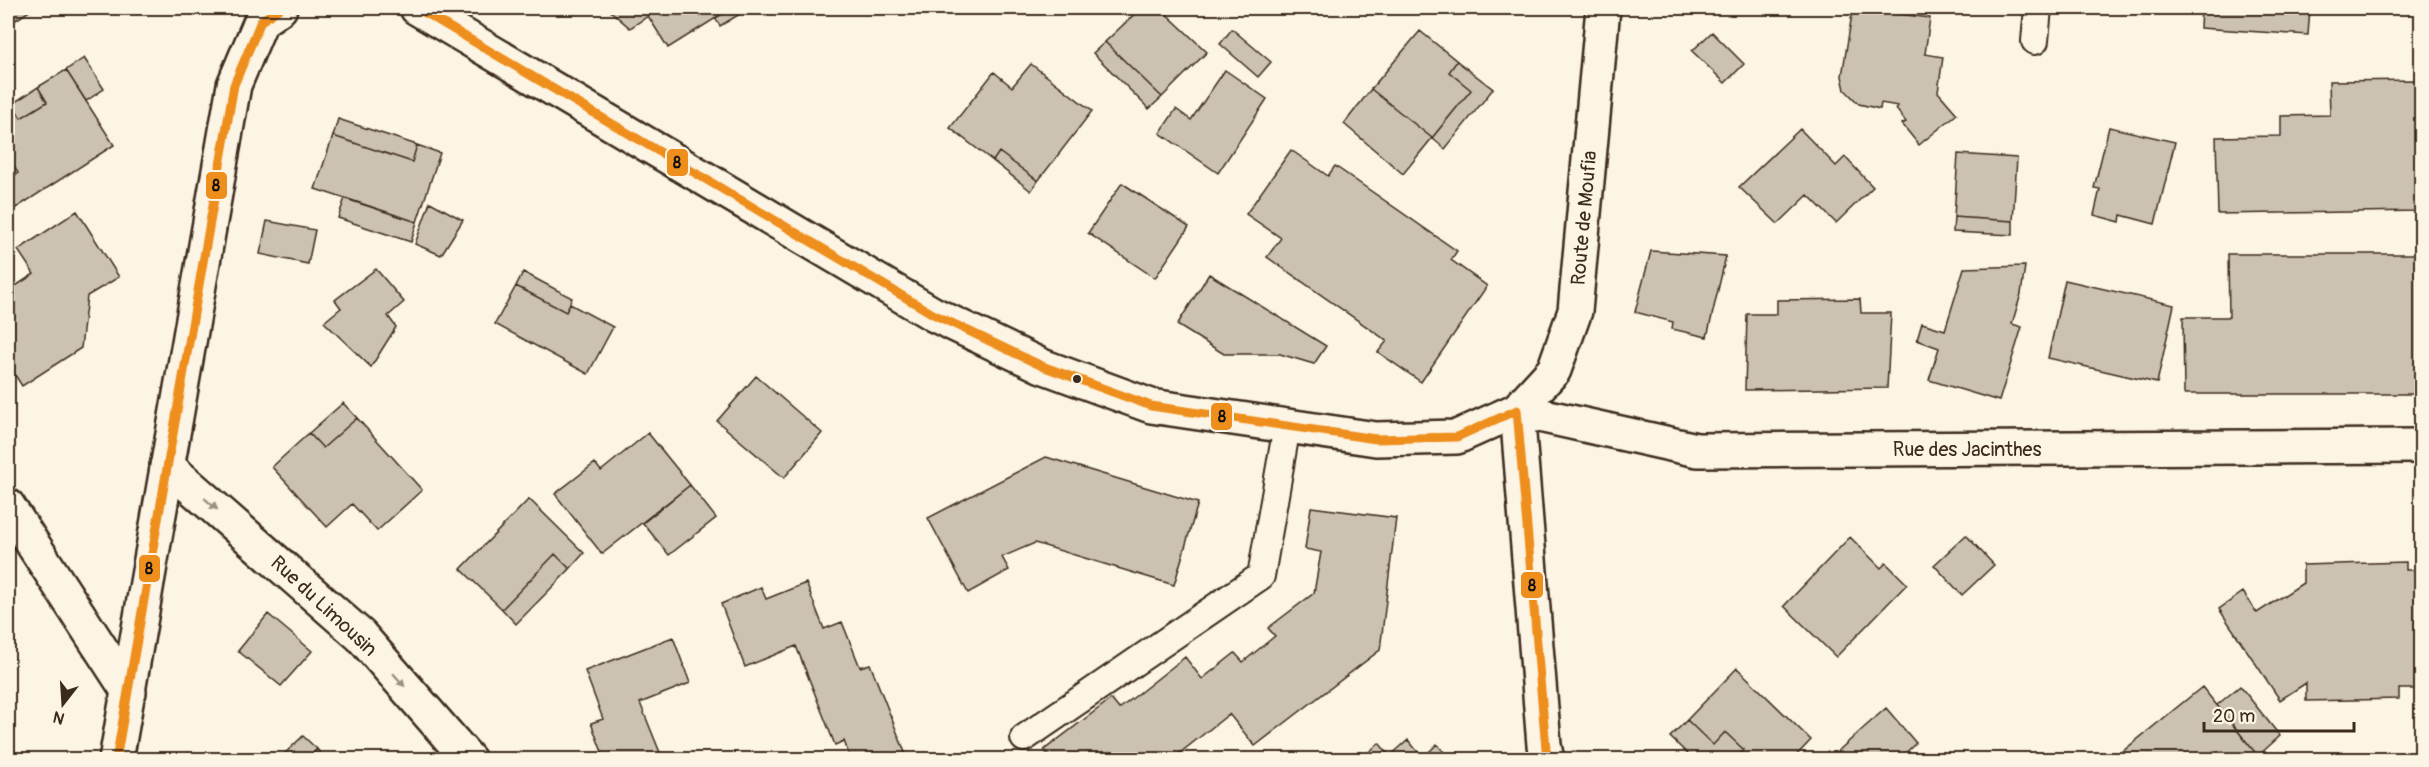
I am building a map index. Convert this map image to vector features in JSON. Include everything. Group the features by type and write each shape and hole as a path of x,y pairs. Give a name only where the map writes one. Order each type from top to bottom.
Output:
{"main road":[{"path":"116,759 234,85 261,21 280,8"},
{"path":"417,8 933,314 1042,366 1151,406 1376,439 1458,437 1517,410 1547,759"},
{"name":"Route de Moufia","path":"1517,410 1554,370 1575,311 1604,8"},
{"name":"Rue des Jacinthes","path":"1517,410 1697,450 2421,446"},
{"name":"Rue du Limousin","path":"167,466 361,636 469,759"},
{"path":"8,506 129,692"}],"lane":[{"path":"2035,41 2038,8"},
{"path":"1024,738 1261,576 1287,426"}],"building":[{"path":"8,8 34,8 8,25"},
{"path":"607,8 643,8 648,16 630,28"},
{"path":"643,8 732,8 668,48"},
{"path":"732,8 750,8 720,26 715,18"},
{"path":"1141,8 1160,8 1207,52 1162,97 1105,42"},
{"path":"1853,8 1930,18 1925,54 1943,57 1938,92 1957,114 1919,145 1902,124 1906,122 1896,109 1898,106 1881,103 1880,109 1859,104 1845,90 1842,76"},
{"path":"2201,8 2310,8 2308,35 2200,28"},
{"path":"1232,29 1271,62 1258,77 1220,44"},
{"path":"1420,31 1457,61 1449,72 1471,90 1432,138 1371,89"},
{"path":"1712,32 1744,64 1725,83 1692,51"},
{"path":"1105,42 1162,97 1149,109 1093,53"},
{"path":"84,58 104,89 86,101 66,70"},
{"path":"1457,61 1493,89 1445,149 1432,138 1471,90 1449,72"},
{"path":"1031,64 1092,111 1038,181 999,152 993,161 950,128 994,72 1012,87"},
{"path":"66,70 114,145 16,208 8,195 8,180 18,173 8,155 8,107 12,104 21,118 47,102 38,87"},
{"path":"1225,70 1267,99 1218,173 1160,133 1176,109 1191,120"},
{"path":"2422,80 2422,211 2218,214 2216,137 2281,136 2281,116 2330,115 2329,81"},
{"path":"38,87 47,102 21,118 12,104"},
{"path":"1371,89 1432,138 1403,174 1344,124"},
{"path":"338,119 417,145 412,162 333,136"},
{"path":"2109,127 2175,142 2155,224 2121,215 2120,222 2094,215 2100,189 2094,188"},
{"path":"1800,129 1836,166 1845,157 1873,187 1836,223 1808,195 1778,224 1739,187"},
{"path":"333,136 412,162 417,145 440,153 417,222 315,189"},
{"path":"1291,150 1328,176 1335,166 1457,251 1451,260 1487,286 1421,382 1378,352 1387,341 1267,257 1281,238 1246,214"},
{"path":"999,152 1038,181 1031,191 993,161"},
{"path":"1958,154 2017,158 2013,221 1954,217"},
{"path":"8,155 18,173 8,180"},
{"path":"1122,183 1189,227 1155,278 1088,233"},
{"path":"345,198 417,222 411,242 338,218"},
{"path":"430,202 463,220 441,255 415,244"},
{"path":"77,211 119,277 87,296 81,348 22,386 8,364 8,291 34,274 18,250"},
{"path":"1954,217 2013,221 2013,235 1953,232"},
{"path":"267,221 315,230 308,264 260,254"},
{"path":"1651,251 1726,256 1707,337 1672,329 1673,322 1635,312"},
{"path":"2228,254 2422,254 2422,394 2184,394 2183,317 2229,317"},
{"path":"2025,266 2021,294 2012,324 2022,327 1999,401 1929,380 1939,348 1917,340 1922,323 1945,330 1964,268"},
{"path":"376,269 404,302 388,316 396,327 371,367 324,322 341,308 335,300"},
{"path":"523,272 572,298 566,312 516,286"},
{"path":"1209,274 1326,346 1314,364 1280,354 1224,354 1177,325"},
{"path":"2065,280 2174,305 2157,383 2048,358"},
{"path":"516,286 566,312 570,304 613,327 588,374 495,324"},
{"path":"1860,299 1861,313 1891,313 1887,388 1745,390 1747,314 1777,314 1777,300"},
{"path":"756,376 822,433 784,478 717,421"},
{"path":"343,403 357,418 323,448 309,433"},
{"path":"357,418 422,490 377,531 352,504 327,527 272,467 309,433 323,448"},
{"path":"648,433 690,485 602,554 555,494 595,463 601,471"},
{"path":"1046,457 1198,503 1174,585 1035,543 1002,557 1009,570 968,593 928,518"},
{"path":"690,485 716,518 669,555 643,523"},
{"path":"529,499 584,553 570,569 555,554 502,609 461,569"},
{"path":"1311,507 1396,518 1380,650 1255,746 1229,714 1171,760 1052,760 1044,750 1111,699 1119,709 1185,657 1202,679 1235,653 1243,662 1275,636 1268,628 1314,593 1321,552 1305,549"},
{"path":"1966,535 1994,565 1962,595 1934,565"},
{"path":"1850,537 1881,568 1886,563 1907,584 1836,657 1784,606"},
{"path":"555,554 570,569 516,624 502,609"},
{"path":"2406,562 2406,570 2422,570 2422,689 2399,689 2399,699 2306,701 2306,683 2280,700 2219,609 2243,592 2257,613 2303,583 2303,565"},
{"path":"806,583 824,629 842,622 860,667 870,664 908,760 851,760 844,741 835,745 796,646 745,667 721,604 761,587 766,599"},
{"path":"268,614 312,651 281,686 238,651"},
{"path":"673,637 690,683 640,703 663,760 605,760 591,723 603,719 585,671"},
{"path":"1737,668 1811,740 1792,760 1735,760 1744,750 1725,732 1713,745 1687,720"},
{"path":"2240,686 2280,736 2258,756 2217,705"},
{"path":"2202,687 2258,756 2253,760 2128,760 2122,752"},
{"path":"1886,708 1916,743 1898,760 1828,760"},
{"path":"1687,720 1713,745 1725,732 1744,750 1735,760 1694,760 1670,737"},
{"path":"303,736 317,749 307,760 287,760 283,755"},
{"path":"1408,740 1423,758 1437,744 1451,760 1360,760 1379,743 1390,756"},
{"path":"317,749 326,760 307,760"}],"transit line":[{"name":"8","path":"116,760 234,85 261,21 280,8"},
{"name":"8","path":"417,8 933,314 1042,366 1151,406 1376,439 1457,437 1517,410"},
{"name":"8","path":"1517,410 1547,760"}]}
